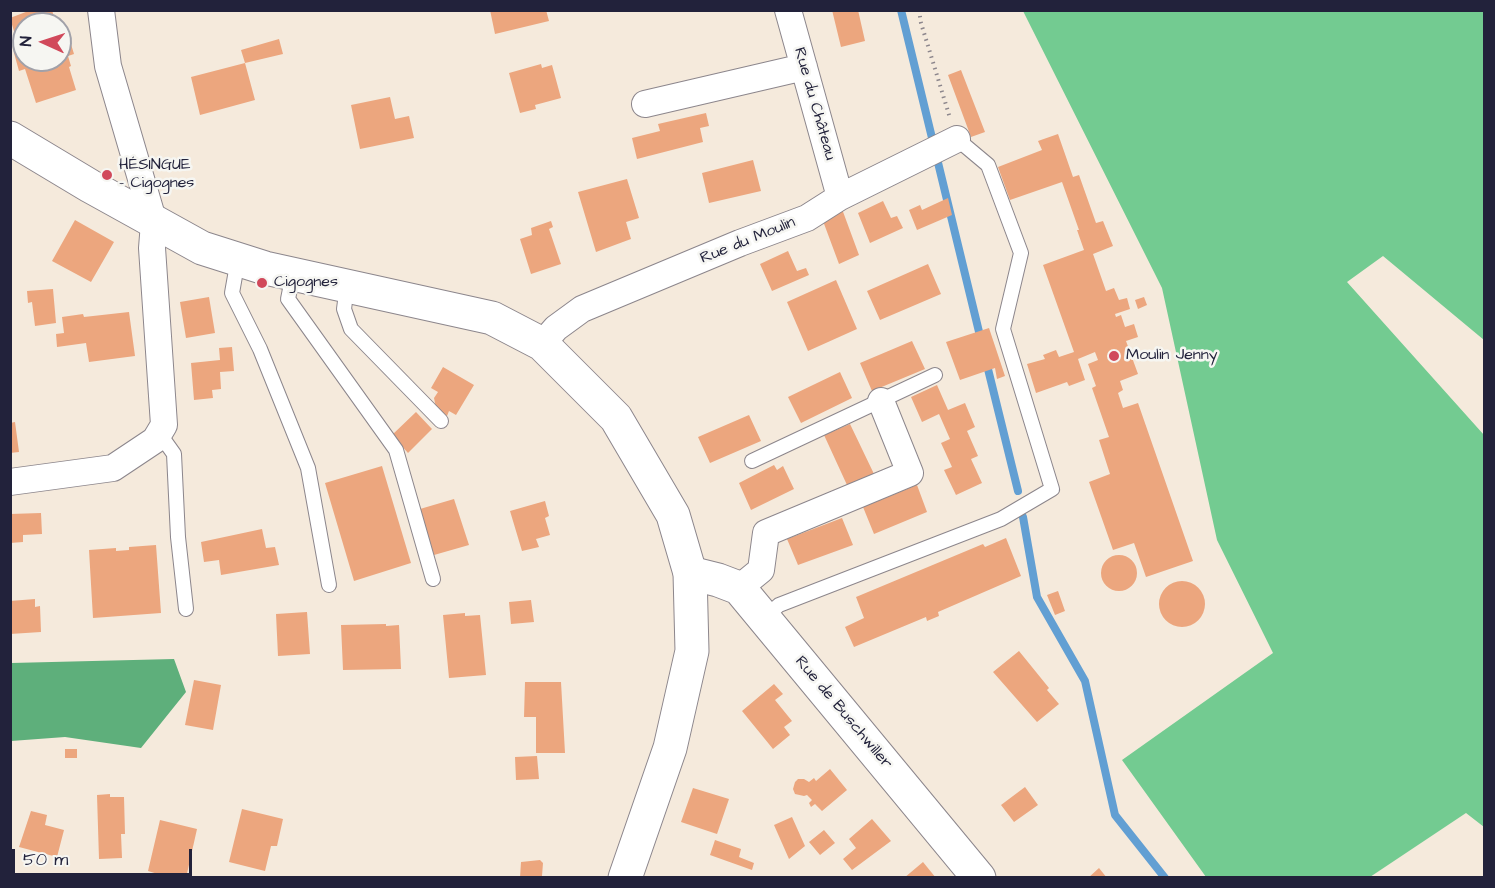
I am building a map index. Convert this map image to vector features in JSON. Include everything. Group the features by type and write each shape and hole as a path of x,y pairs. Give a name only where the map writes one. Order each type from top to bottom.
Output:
{"main road":[{"path":"10,138 154,223 202,248 293,274 492,318 542,344 616,418 673,515 690,573 692,651 670,748 625,878"},
{"path":"690,573 739,588"},
{"name":"Rue de Buschwiller","path":"739,588 979,878"}],"street":[{"path":"10,482 113,468 155,440 161,429 152,248 154,223 108,66 101,10"},
{"name":"Rue du Château","path":"788,10 840,197"},
{"path":"645,104 804,67"},
{"name":"Rue du Moulin","path":"542,344 556,328 582,309 740,243 807,218 840,197 953,140"},
{"path":"739,588 761,570 766,533 910,473 880,401"}],"lane":[{"path":"764,618 779,605 1002,519 1052,489 1003,329 1021,253 988,165 953,140"},
{"path":"238,259 232,293 260,349 308,468 329,585"},
{"path":"293,274 288,299 396,450 433,579"},
{"path":"347,286 344,309 351,329 441,421"},
{"path":"752,461 935,375"},
{"path":"161,429 174,454 178,537 186,609"}],"path":[{"path":"919,10 953,140"}],"green space":[{"path":"1023,11 1484,11 1484,340 1383,256 1347,282 1484,435 1484,827 1466,813 1370,877 1206,877 1122,760 1273,653 1217,540 1162,288"},
{"path":"174,659 186,692 141,748 65,737 11,741 11,663"}],"building":[{"path":"52,10 53,12 26,12"},
{"path":"490,10 546,10 549,21 495,34"},
{"path":"832,10 858,10 865,41 841,47"},
{"path":"279,39 283,54 245,63 241,50"},
{"path":"245,63 255,100 200,115 191,77"},
{"path":"541,64 542,68 552,65 561,98 535,105 536,109 520,113 509,73"},
{"path":"961,70 985,132 971,137 948,75"},
{"path":"26,72 71,72 76,90 36,103"},
{"path":"390,97 395,119 409,116 414,138 360,149 351,105"},
{"path":"706,113 709,126 700,128 703,142 637,159 632,138 660,131 658,124"},
{"name":"Moulin Jenny","path":"1058,134 1073,177 1079,175 1096,223 1103,221 1113,246 1093,254 1106,291 1114,288 1119,300 1127,298 1130,309 1115,314 1116,317 1121,315 1125,327 1134,324 1138,337 1126,341 1138,374 1120,381 1123,390 1118,393 1123,408 1138,403 1193,561 1146,577 1134,543 1113,550 1089,482 1110,474 1099,440 1109,437 1092,388 1096,386 1088,364 1098,360 1095,352 1078,359 1085,380 1069,386 1067,382 1036,393 1027,364 1045,359 1043,355 1056,350 1059,357 1074,352 1043,265 1084,250 1062,182 1010,200 998,167 1042,150 1038,141"},
{"path":"753,160 761,191 709,203 702,173"},
{"path":"627,179 639,218 626,222 631,239 596,252 578,192"},
{"path":"948,198 952,215 917,230 909,210 920,205 922,210"},
{"path":"883,201 891,218 897,216 903,228 870,243 858,213"},
{"path":"842,209 859,255 839,264 823,221"},
{"path":"75,220 114,242 91,282 52,261"},
{"path":"551,221 553,227 549,229 561,264 531,274 520,239 532,235 531,228"},
{"path":"788,251 797,271 806,268 809,275 772,291 760,264"},
{"path":"928,264 941,294 880,320 867,291"},
{"path":"836,280 857,329 808,351 787,302"},
{"path":"53,289 56,323 35,326 32,302 28,303 27,291"},
{"path":"209,297 215,333 186,338 180,302"},
{"path":"1144,297 1147,305 1138,309 1135,300"},
{"path":"129,312 135,356 89,362 86,343 57,347 56,334 64,333 62,317"},
{"path":"989,328 1005,376 997,379 995,368 960,380 946,342"},
{"path":"912,341 925,369 872,391 860,363"},
{"path":"232,347 234,371 220,372 221,389 212,390 213,398 194,400 191,363 220,360 219,348"},
{"path":"443,367 474,385 456,415 449,411 447,416 436,408 434,398 438,392 431,388"},
{"path":"840,372 852,398 801,423 788,397"},
{"path":"937,385 948,410 965,403 975,427 967,431 978,456 971,459 982,483 956,495 944,470 952,467 941,443 950,439 939,414 922,422 911,397"},
{"path":"416,412 432,429 408,453 392,435"},
{"path":"749,415 761,441 710,463 698,437"},
{"path":"15,422 19,452 10,453 10,423"},
{"path":"850,424 874,474 847,485 824,435"},
{"path":"774,465 777,470 783,466 794,489 751,510 739,483"},
{"path":"382,466 411,563 354,581 325,483"},
{"path":"917,485 927,512 874,534 863,507"},
{"path":"454,499 469,545 434,555 420,509"},
{"path":"545,501 549,516 545,518 550,535 536,539 539,547 522,551 510,511"},
{"path":"41,513 42,534 23,535 23,542 10,543 10,514"},
{"path":"842,518 853,545 798,565 787,539"},
{"path":"262,529 266,548 275,547 279,565 221,575 219,560 204,562 201,542"},
{"path":"1006,538 1021,576 938,612 939,616 927,621 926,617 854,647 845,627 864,618 856,597 983,544 985,547"},
{"path":"156,545 161,613 93,618 89,550 116,548 116,551 129,550 129,547"},
{"path":"1119,555 1132,560 1137,573 1132,586 1119,591 1106,586 1101,573 1106,560"},
{"path":"1182,581 1191,582 1199,587 1204,595 1204,613 1199,621 1191,626 1182,627 1173,626 1165,621 1160,613 1159,604 1160,595 1165,587 1173,582"},
{"path":"1058,591 1065,611 1055,615 1047,595"},
{"path":"35,599 35,607 40,606 41,632 10,634 10,601"},
{"path":"531,600 534,622 511,624 509,602"},
{"path":"307,612 310,654 278,656 276,614"},
{"path":"465,613 465,616 480,615 486,675 449,678 443,615"},
{"path":"386,624 386,626 399,625 401,669 343,670 341,625"},
{"path":"1019,651 1059,704 1037,722 993,672"},
{"path":"194,680 221,685 213,730 185,725"},
{"path":"525,682 561,682 565,753 536,753 536,717 524,717"},
{"path":"774,684 783,694 775,700 792,721 784,727 790,735 773,749 742,711"},
{"path":"65,749 77,749 77,758 65,758"},
{"path":"537,756 539,779 516,780 515,757"},
{"path":"830,769 847,790 822,811 815,804 811,807 809,803 812,800 807,795 795,794 793,789 798,779 809,782 814,778 816,781"},
{"path":"1025,787 1038,805 1014,822 1001,805"},
{"path":"693,788 729,799 717,834 681,822"},
{"path":"110,794 110,797 124,797 125,834 121,834 122,858 99,859 97,795"},
{"path":"242,809 283,819 277,846 271,846 265,871 229,862"},
{"path":"31,811 47,815 45,825 64,830 57,857 19,847"},
{"path":"792,817 805,846 789,859 774,825"},
{"path":"872,819 891,841 852,870 843,859 856,848 849,839"},
{"path":"160,820 197,829 186,878 171,878 148,871"},
{"path":"824,830 835,843 820,855 809,842"},
{"path":"715,840 741,849 739,857 754,863 752,870 710,855"},
{"path":"540,860 543,863 542,876 520,878 521,862"},
{"path":"923,862 936,878 904,878"},
{"path":"1099,868 1107,878 1088,878"}],"waterway":[{"path":"901,10 981,340"},
{"path":"986,361 1018,491"},
{"path":"1023,517 1037,597 1085,681 1115,815 1165,878"}],"place":[{"name":"HÉSINGUE - Cigognes","path":"107,175"},
{"name":"Cigognes","path":"262,283"},
{"name":"Moulin Jenny","path":"1114,356"}]}
